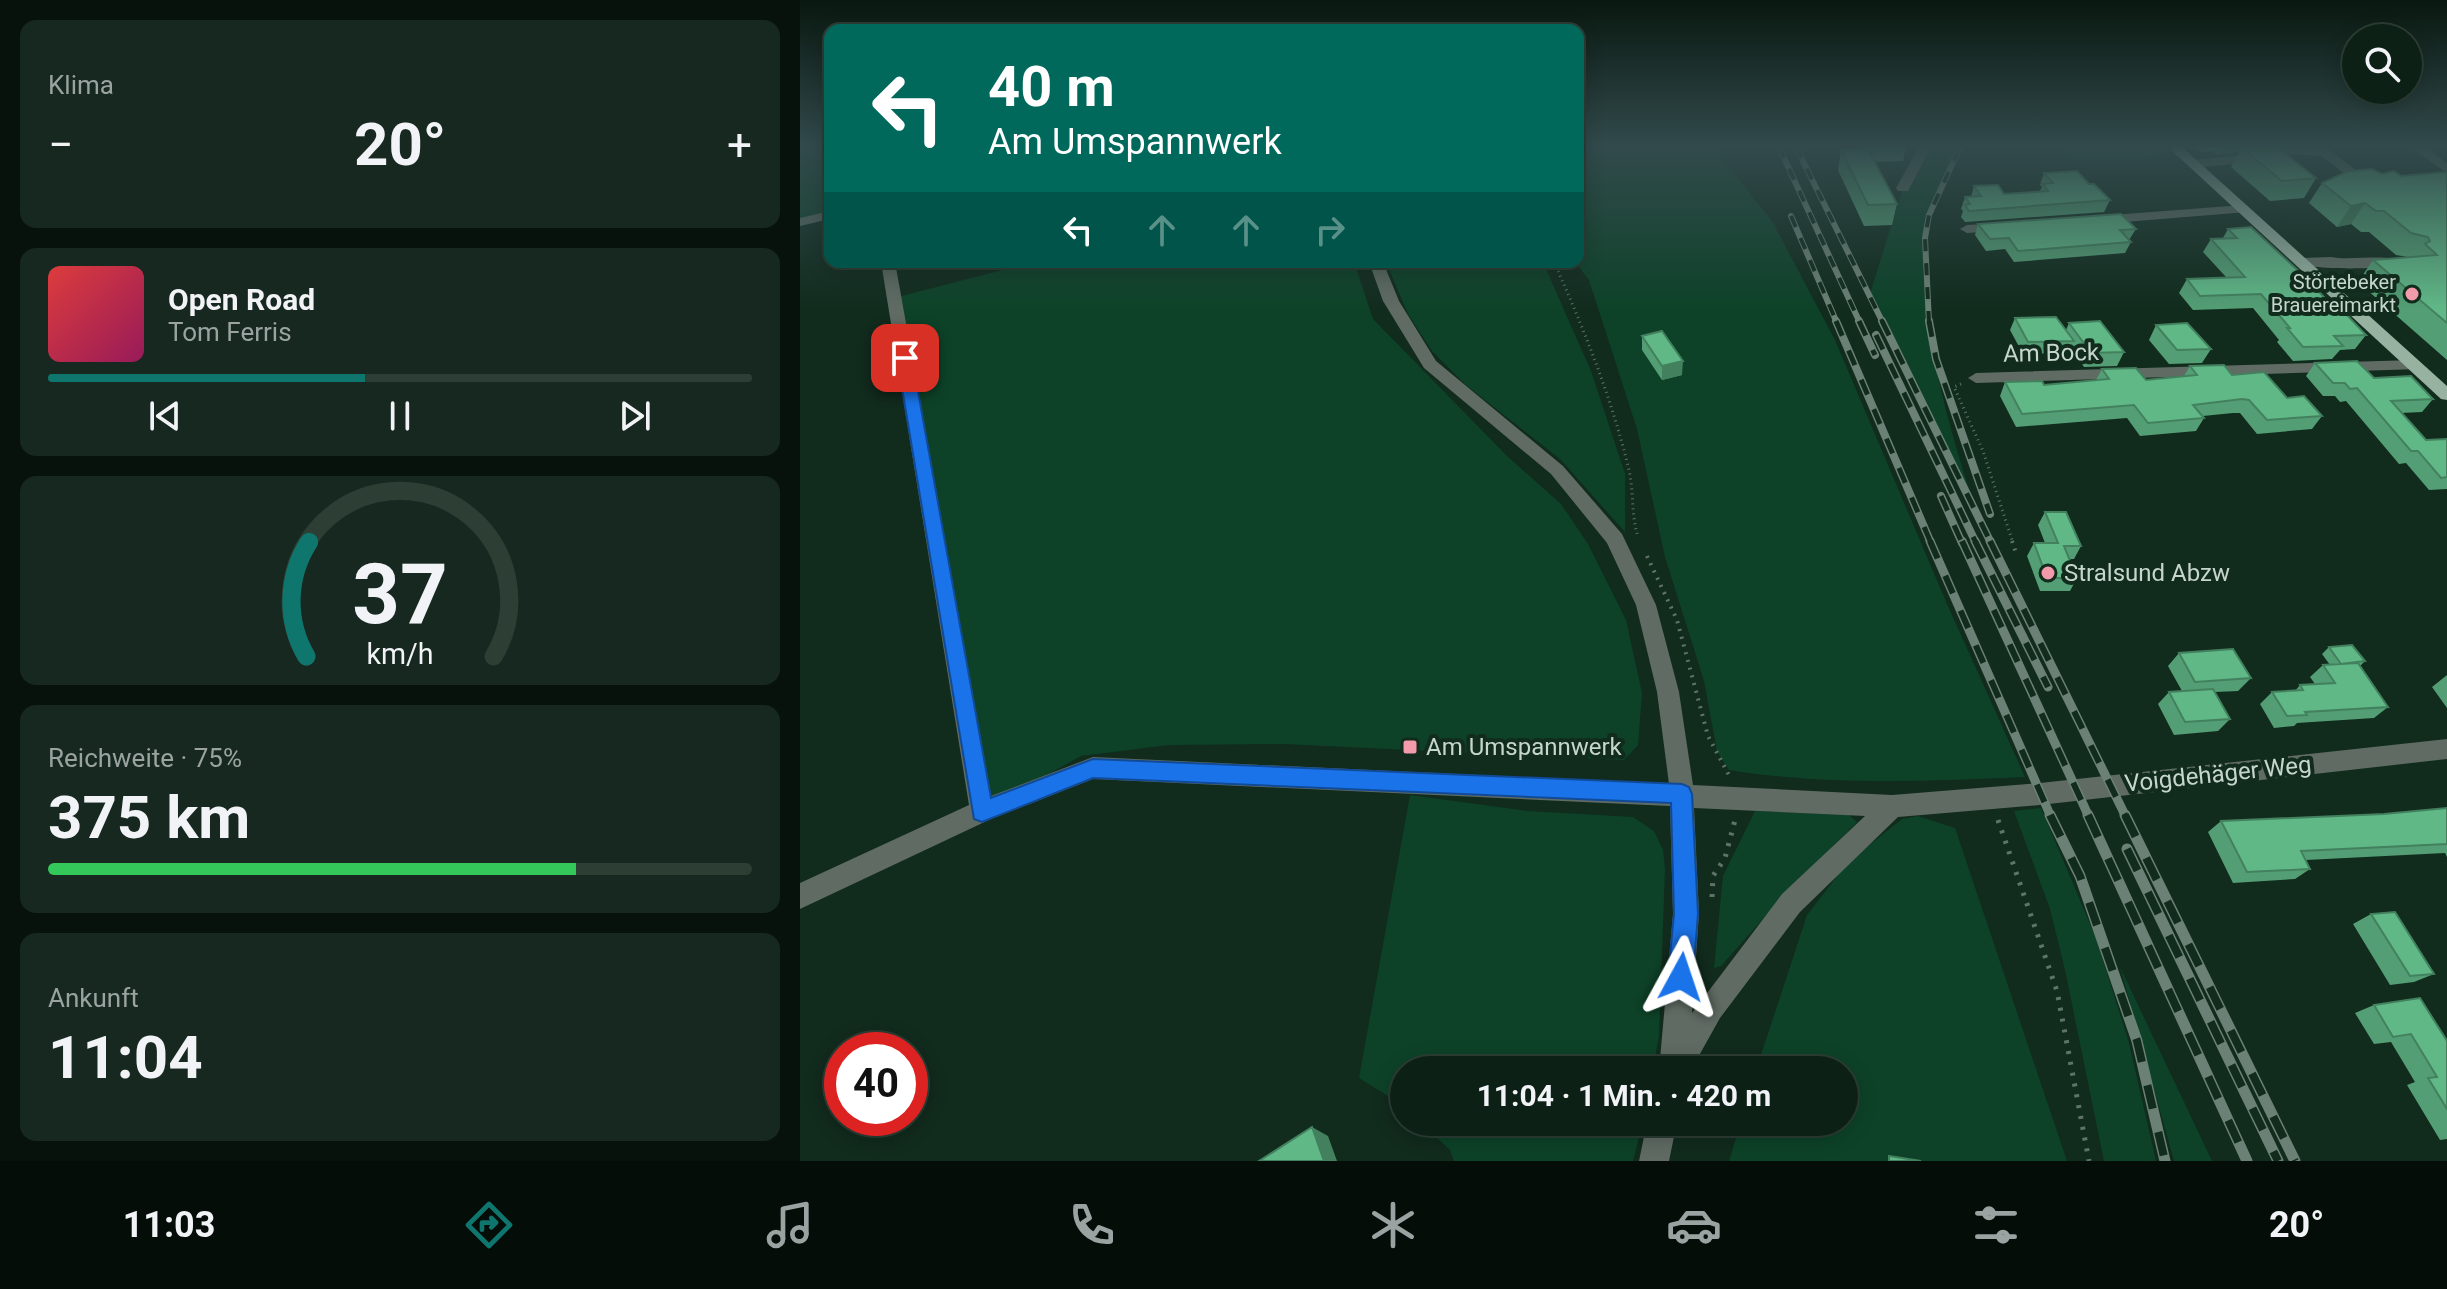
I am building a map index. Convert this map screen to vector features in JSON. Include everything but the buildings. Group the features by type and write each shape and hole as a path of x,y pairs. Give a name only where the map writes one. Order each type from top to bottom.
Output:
{"main road":[{"path":"2234,201 2447,395"}],"street":[{"path":"2076,221 2243,209"},
{"path":"800,222 824,216"},
{"path":"1967,229 2014,226"},
{"path":"2301,262 2331,261 2348,265 2404,261"},
{"path":"889,268 982,811"},
{"path":"1378,268 1391,301 1430,364 1557,470 1615,539 1649,619 1668,692 1682,794 1686,914 1675,1056"},
{"name":"Am Bock","path":"1976,378 2414,365"},
{"name":"Voigdehäger Weg","path":"1682,794 1892,806 2447,749"},
{"path":"800,896 982,811 1093,768 1682,794"},
{"path":"1682,1056 1710,1008 1791,903 1892,806"},
{"path":"1654,1161 1659,1136"}],"path":[{"path":"1557,268 1585,331 1619,432 1633,485 1639,540"},
{"path":"1976,378 1954,387 1983,451 2016,553"},
{"path":"1643,550 1663,585 1689,660 1710,749 1736,784 1738,796 1734,834 1725,858 1713,876 1711,903"},
{"path":"1990,798 2057,991 2089,1161"}],"green space":[{"path":"800,201 824,201 824,216 800,222"},
{"path":"1584,201 1756,201 1772,221 1835,340 1947,604 2025,777 1840,780 1729,770 1717,751 1704,681 1665,557 1637,429 1589,280 1580,268 1584,268"},
{"path":"1899,201 1934,201 1924,245 1928,320 1944,401 1975,506 1869,297"},
{"path":"1010,268 1356,268 1373,319 1507,456 1561,504 1588,544 1626,620 1642,693 1638,745 1624,760 1284,744 1169,745 1081,756 982,811 894,298"},
{"path":"1389,268 1546,268 1591,371 1625,474 1625,532 1560,459 1467,386 1432,351 1408,314"},
{"path":"1410,795 1527,811 1633,817 1654,831 1663,850 1665,870 1659,1035 1655,1056 1390,1056 1390,1097 1359,1078"},
{"path":"2041,808 2096,938 2129,1043 2156,1161 2104,1161 2050,909 2014,811"},
{"path":"1755,811 1849,815 1857,822 1785,894 1721,966 1714,968 1723,876"},
{"path":"1918,816 1955,828 2067,1161 1729,1161 1737,1136 1858,1136 1858,1056 1761,1056 1807,915 1849,861 1902,819"},
{"path":"2120,967 2212,1161 2174,1161"},
{"path":"1435,1136 1639,1136 1633,1161 1454,1161 1450,1150"}],"railway":[{"path":"1804,201 1860,323"},
{"path":"1823,201 1883,323"},
{"path":"1929,323 1925,238 1935,201"},
{"path":"1791,216 1837,323"},
{"path":"1836,321 1931,543"},
{"path":"1859,321 1875,355"},
{"path":"1882,321 1991,543"},
{"path":"1929,321 1936,359 1990,514"},
{"path":"1876,335 1976,543"},
{"path":"1941,496 1962,543"},
{"path":"1930,541 2051,817"},
{"path":"1962,541 2089,817"},
{"path":"1990,541 2126,817"},
{"path":"1976,543 2048,687"},
{"path":"2050,815 2080,876 2137,1041 2165,1161"},
{"path":"2088,815 2247,1161"},
{"path":"2125,815 2295,1161"},
{"path":"2127,849 2278,1161"}],"place":[{"name":"Störtebeker Brauereimarkt","path":"2412,294"},
{"name":"Stralsund Abzw","path":"2048,573"},
{"name":"Am Umspannwerk","path":"1410,747"}],"route":[{"path":"905,358 982,811 1093,768 1682,794 1686,914 1681,977"}]}
